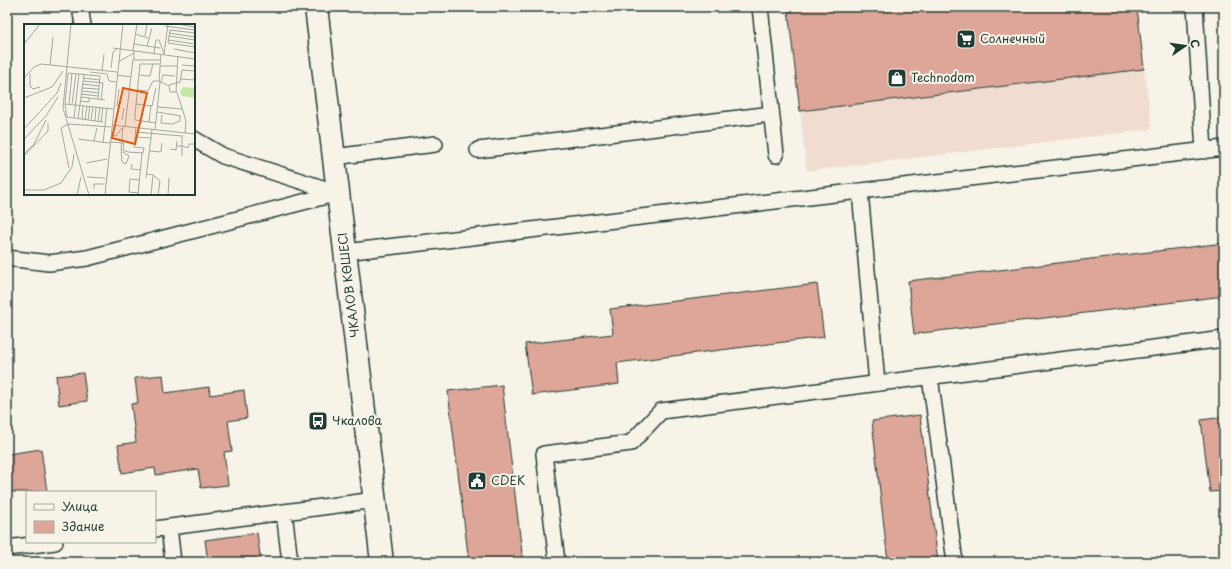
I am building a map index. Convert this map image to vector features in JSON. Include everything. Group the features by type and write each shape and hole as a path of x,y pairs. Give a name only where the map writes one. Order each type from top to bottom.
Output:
{"street":[{"name":"ЧКАЛОВ КӨШЕСІ","path":"316,7 382,562"}],"lane":[{"path":"80,7 83,24"},
{"path":"760,7 776,155"},
{"path":"1195,7 1204,151"},
{"path":"478,150 771,114"},
{"path":"195,140 223,156 338,193"},
{"path":"334,157 435,144"},
{"path":"345,252 1224,148"},
{"path":"860,191 877,383"},
{"path":"7,258 49,263 87,258 338,193"},
{"path":"557,562 544,454 631,443 661,411 1224,339"},
{"path":"930,376 955,562"},
{"path":"173,562 162,528 375,500"},
{"path":"284,512 290,562"},
{"path":"7,548 47,543"}],"shaded area":[{"path":"1144,69 1152,129 807,171 800,111"}],"building":[{"name":"Солнечный","path":"810,7 1137,7 1144,69 800,111 788,10"},
{"path":"1224,243 1224,296 914,334 908,281"},
{"path":"817,284 824,337 617,363 619,384 532,395 525,344 613,334 610,309"},
{"path":"83,373 87,401 59,405 56,376"},
{"path":"163,375 165,393 209,387 210,395 244,390 247,418 228,421 232,451 224,452 228,485 201,488 198,469 156,475 155,468 122,473 118,445 136,442 131,404 138,403 135,378"},
{"path":"502,385 523,562 469,562 448,391"},
{"path":"920,415 938,562 888,562 872,421"},
{"path":"1224,417 1224,491 1210,492 1201,420"},
{"path":"41,449 47,491 7,492 7,454"},
{"path":"257,533 261,562 208,562 205,540"}],"place":[{"name":"Солнечный","path":"966,39"},
{"name":"Technodom","path":"897,78"},
{"name":"Чкалова","path":"318,421"},
{"name":"CDEK","path":"477,481"}]}
